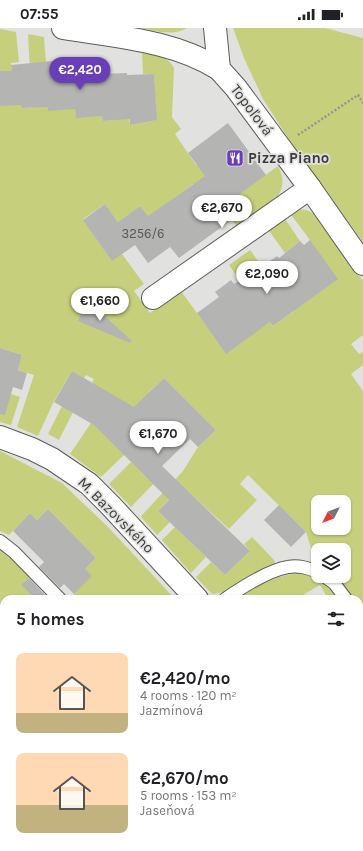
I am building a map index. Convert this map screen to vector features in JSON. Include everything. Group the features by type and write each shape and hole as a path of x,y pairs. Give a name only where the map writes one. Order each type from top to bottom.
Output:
{"street":[{"name":"Topoľová","path":"63,28 163,45 184,51 203,59 219,69 236,88 310,188 363,264"},
{"path":"215,28 219,69"},
{"path":"153,298 310,188"},
{"name":"M. Bazovského","path":"0,437 32,449 52,459 89,484 193,595"}],"lane":[{"path":"0,541 14,552 56,595"},
{"path":"232,595 256,580 288,567 300,566 311,568"},
{"path":"333,583 343,595"}],"path":[{"path":"296,136 358,95 363,103"}],"green space":[{"path":"139,28 187,28 182,31 170,32"},
{"path":"233,28 325,28 363,38 363,242 290,141 263,99 244,58"},
{"path":"0,29 16,32 19,62 11,63 12,71 0,71"},
{"path":"28,34 44,37 46,63 30,72"},
{"path":"142,53 160,56 168,60 174,68 172,117 181,129 175,134 196,165 202,161 231,200 278,166 282,177 282,187 272,203 238,228 232,220 223,226 193,184 148,217 140,206 118,222 105,204 83,219 112,260 122,254 144,284 134,291 150,313 181,291 226,353 267,318 273,326 294,311 310,240 289,212 297,210 307,210 317,217 363,281 363,335 351,344 359,354 363,352 363,365 351,374 363,391 363,595 350,595 341,583 351,583 351,543 311,543 311,548 306,532 248,475 240,484 257,500 229,529 182,486 158,511 170,522 157,535 141,516 183,471 198,447 216,430 164,378 149,392 156,400 124,455 101,477 70,454 91,423 92,383 94,379 86,375 84,378 72,371 54,401 38,436 17,427 34,375 18,370 22,355 0,348 0,106 21,100 22,108 33,108 33,104 75,102 76,118 102,111 103,121 115,120 115,117 129,116 130,125 156,120 154,74 143,74"},
{"path":"283,216 300,241 285,253 267,228"},
{"path":"250,250 268,274 243,285 229,265"},
{"path":"0,384 5,392 20,397 11,425 0,422"},
{"path":"62,406 73,412 59,440 48,434"},
{"path":"0,451 62,483 108,527 171,595 75,595 74,594 85,569 96,558 48,509 37,520 30,513 9,535 0,531"},
{"path":"131,462 148,479 158,479 131,507 109,484"},
{"path":"175,527 206,557 191,573 162,540"},
{"path":"252,537 274,560 275,563 244,579 224,592 213,594 196,577 211,562 225,575 250,551 244,544"},
{"path":"0,548 30,577 22,585 32,595 0,595"},
{"path":"298,573 311,576 311,583 324,583 335,595 326,595 320,585 303,595 242,595 257,586 281,577"}],"building":[{"path":"72,59 73,68 99,67 100,74 154,74 157,120 130,125 130,119 103,121 102,116 76,118 75,109 48,111 48,107 22,108 21,105 0,106 0,71 12,71 11,65"},
{"path":"228,123 266,175 214,213 223,226 179,258 170,247 148,263 135,245 112,261 83,220 105,204 118,222 140,206 148,216 205,176 188,153"},
{"path":"310,240 338,279 273,326 270,322 226,354 197,313 219,297 215,292 231,280 234,284 239,281 240,282 277,256 279,258 300,241 304,245"},
{"path":"86,299 131,340 130,343 78,321"},
{"path":"0,348 22,355 18,370 27,373 22,390 13,387 5,415 0,414"},
{"path":"72,371 134,407 164,378 216,430 198,447 190,439 162,466 250,551 225,575 158,511 169,500 94,425 54,402"},
{"path":"279,505 306,532 291,547 264,520"},
{"path":"48,509 96,558 85,569 92,576 74,594 64,584 60,588 39,567 44,562 13,531 30,513 37,520"},
{"path":"29,578 45,595 32,595 21,585"}],"place":[{"name":"Pizza Piano","path":"235,158"}]}
